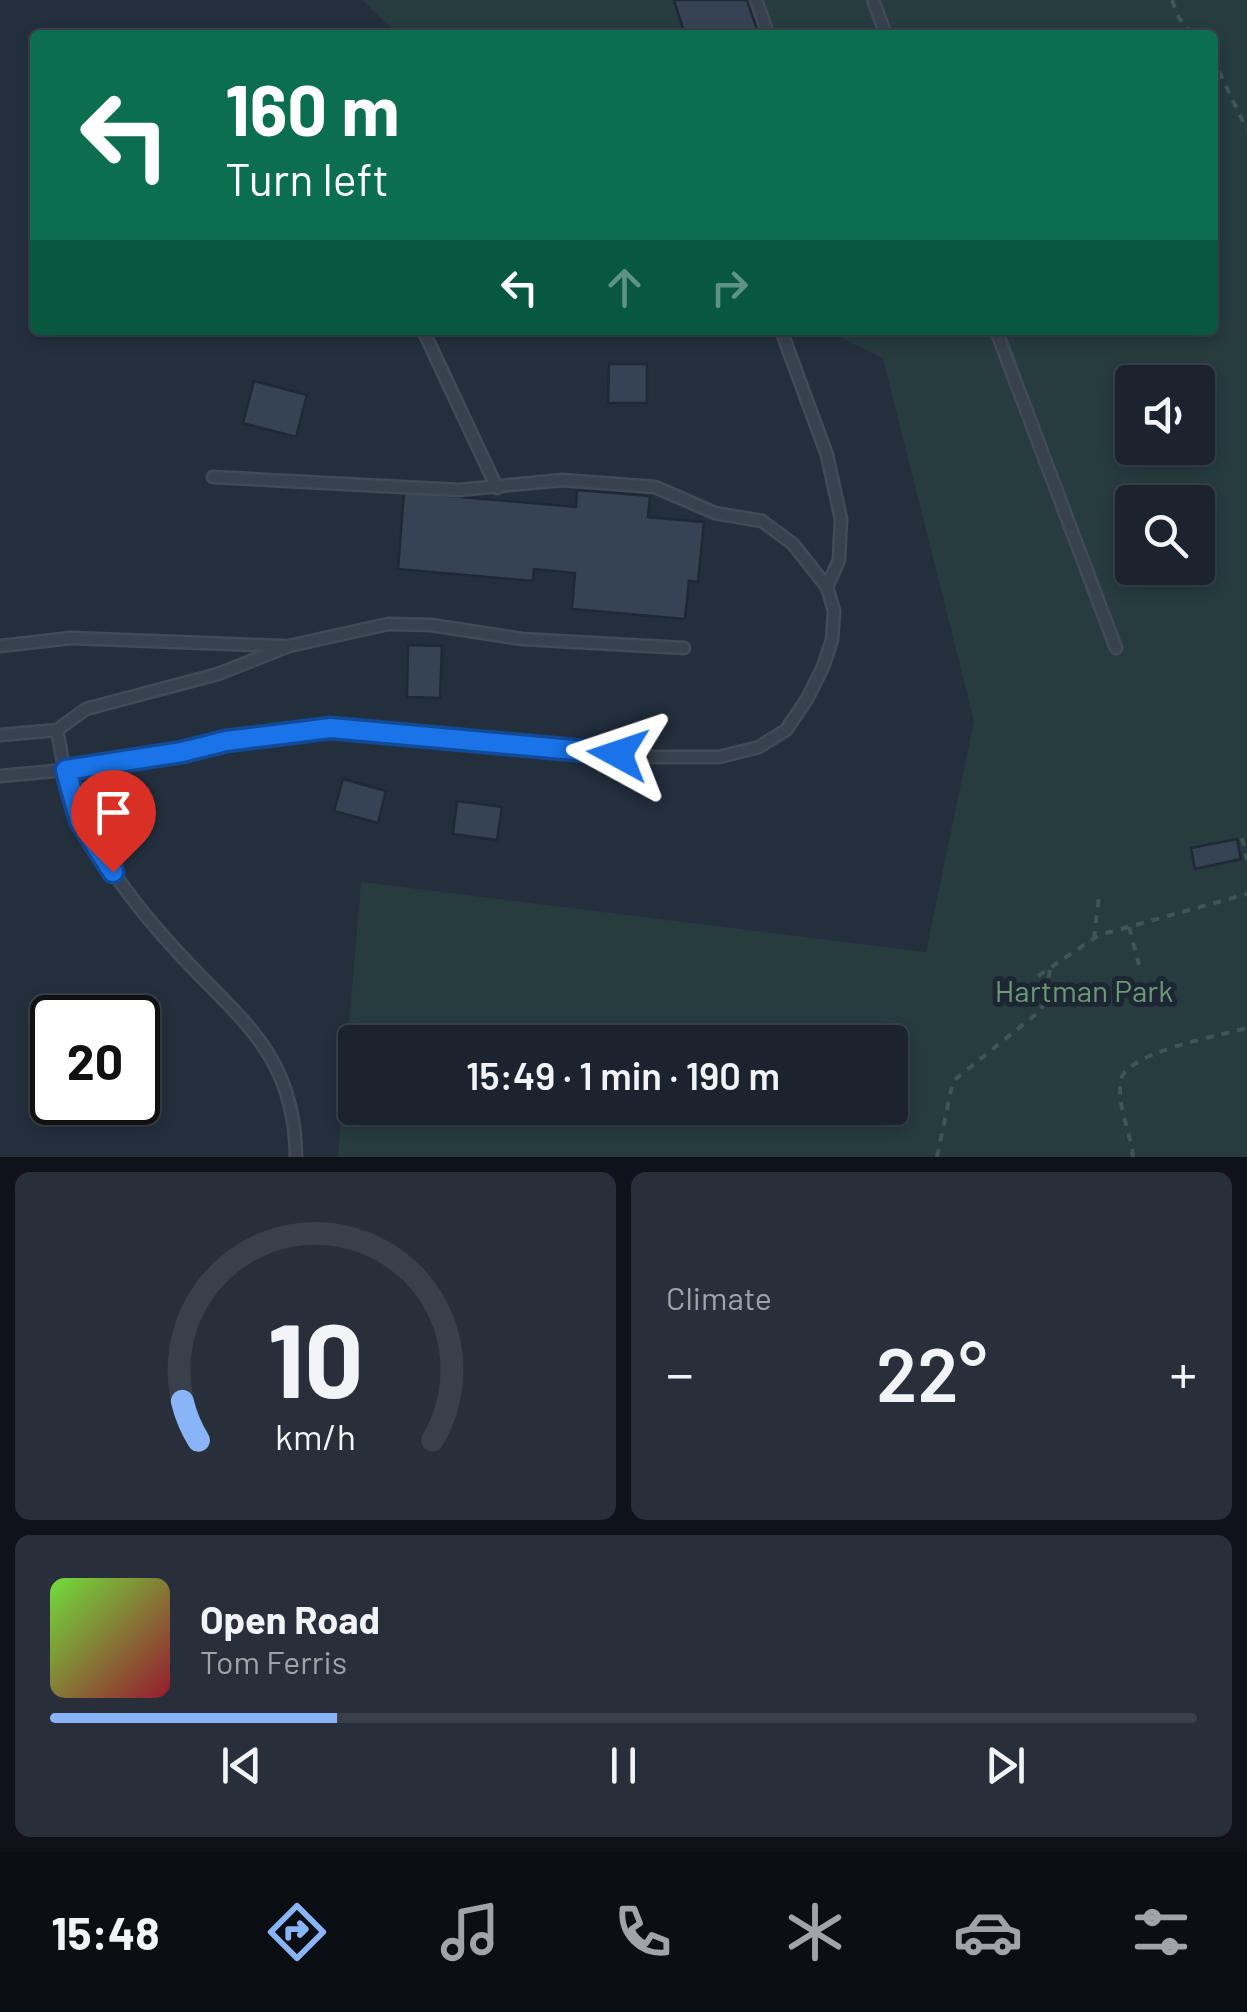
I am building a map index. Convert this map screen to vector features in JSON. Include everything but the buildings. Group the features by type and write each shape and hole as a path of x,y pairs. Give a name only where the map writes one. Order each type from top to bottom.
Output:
{"lane":[{"path":"756,0 766,28"},
{"path":"873,0 884,30"},
{"path":"425,335 497,488"},
{"path":"783,335 827,455 841,520 839,560 827,588"},
{"path":"998,335 1116,648"},
{"path":"0,776 66,770 226,741 331,728 654,757 719,758 759,747 786,730 824,667 832,640 834,611 827,588 794,544 762,522 716,512 654,487 562,480 497,488 384,487 213,477"},
{"path":"0,735 57,730 86,708 218,674 289,646 388,624 431,625 522,639 684,648"},
{"path":"0,646 71,638 289,646"},
{"path":"57,730 80,821 113,872 174,948 266,1044 288,1092 296,1157"}],"path":[{"path":"1172,0 1179,18 1190,30"},
{"path":"1218,70 1247,130"},
{"path":"1242,838 1247,860"},
{"path":"1038,976 1094,938 1247,894"},
{"path":"1094,938 1100,895"},
{"path":"1129,927 1139,965"},
{"path":"937,1157 953,1081 1040,1011 1050,968"},
{"path":"1133,1157 1120,1095 1121,1075 1127,1068 1176,1047 1247,1028"}],"green space":[{"name":"Hartman Park","path":"362,0 1247,0 1247,1157 338,1157 341,1125 908,1125 908,1025 349,1025 361,882 926,952 974,721 883,358 835,335 1218,335 1218,30 394,30"}],"route":[{"path":"113,872 80,821 66,770 226,741 331,728 618,754"}]}
